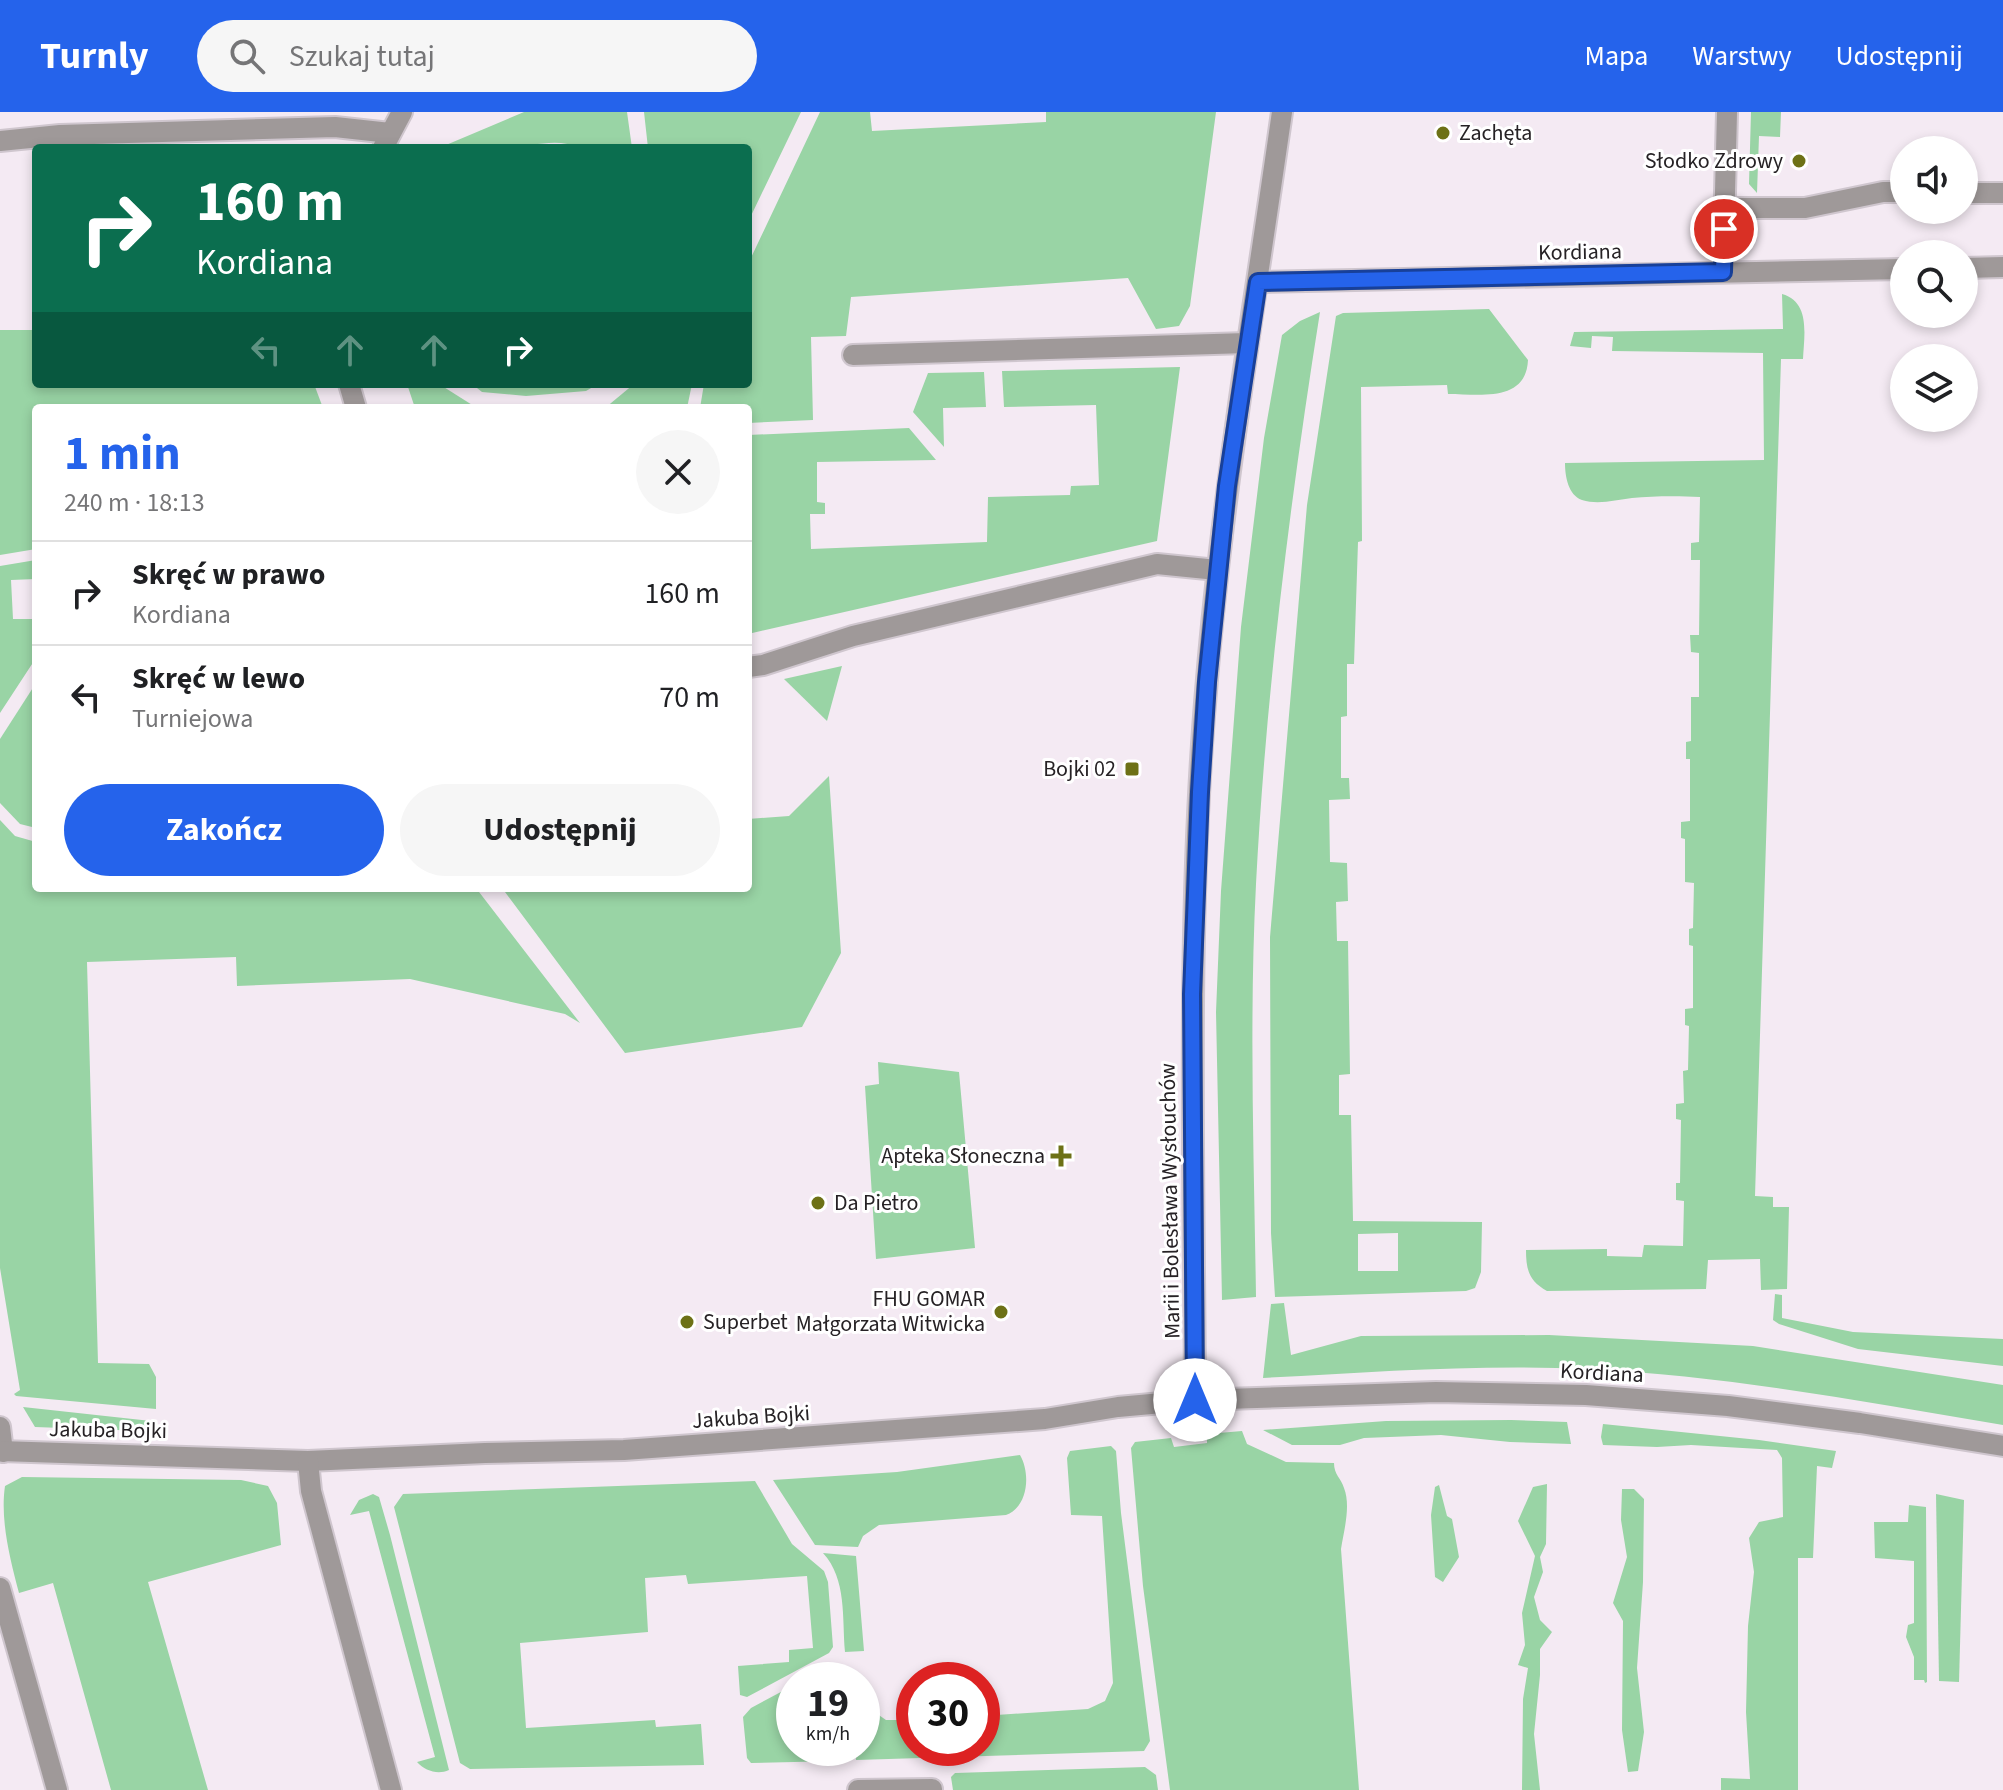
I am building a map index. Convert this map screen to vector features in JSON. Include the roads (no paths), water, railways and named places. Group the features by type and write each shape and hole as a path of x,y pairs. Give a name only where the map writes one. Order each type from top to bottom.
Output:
{"street":[{"path":"0,141 60,135 335,127 387,140 402,112"},
{"name":"Marii i Bolesława Wysłouchów","path":"1195,1400 1192,994 1206,698 1217,570 1282,112"},
{"path":"1723,272 1727,112"},
{"path":"1725,208 1805,208 1890,192"},
{"path":"1978,193 2003,193"},
{"path":"1978,268 2003,267"},
{"name":"Kordiana","path":"1258,282 1890,269"},
{"path":"853,355 1247,343"},
{"path":"752,666 853,636 1157,564 1217,570"},
{"name":"Kordiana","path":"1195,1400 1436,1392 1586,1395 1757,1410 2003,1446"},
{"name":"Jakuba Bojki","path":"0,1427 2,1452 308,1461 624,1450 1045,1419 1118,1407 1195,1400"},
{"path":"308,1461 311,1491 391,1790"},
{"path":"0,1588 57,1790"},
{"path":"858,1790 932,1789"}],"place":[{"name":"Zachęta","path":"1443,133"},
{"name":"Słodko Zdrowy","path":"1799,161"},
{"name":"Bojki 02","path":"1132,769"},
{"name":"Apteka Słoneczna","path":"1061,1156"},
{"name":"Da Pietro","path":"818,1203"},
{"name":"FHU GOMAR Małgorzata Witwicka","path":"1001,1312"},
{"name":"Superbet","path":"687,1322"}]}
